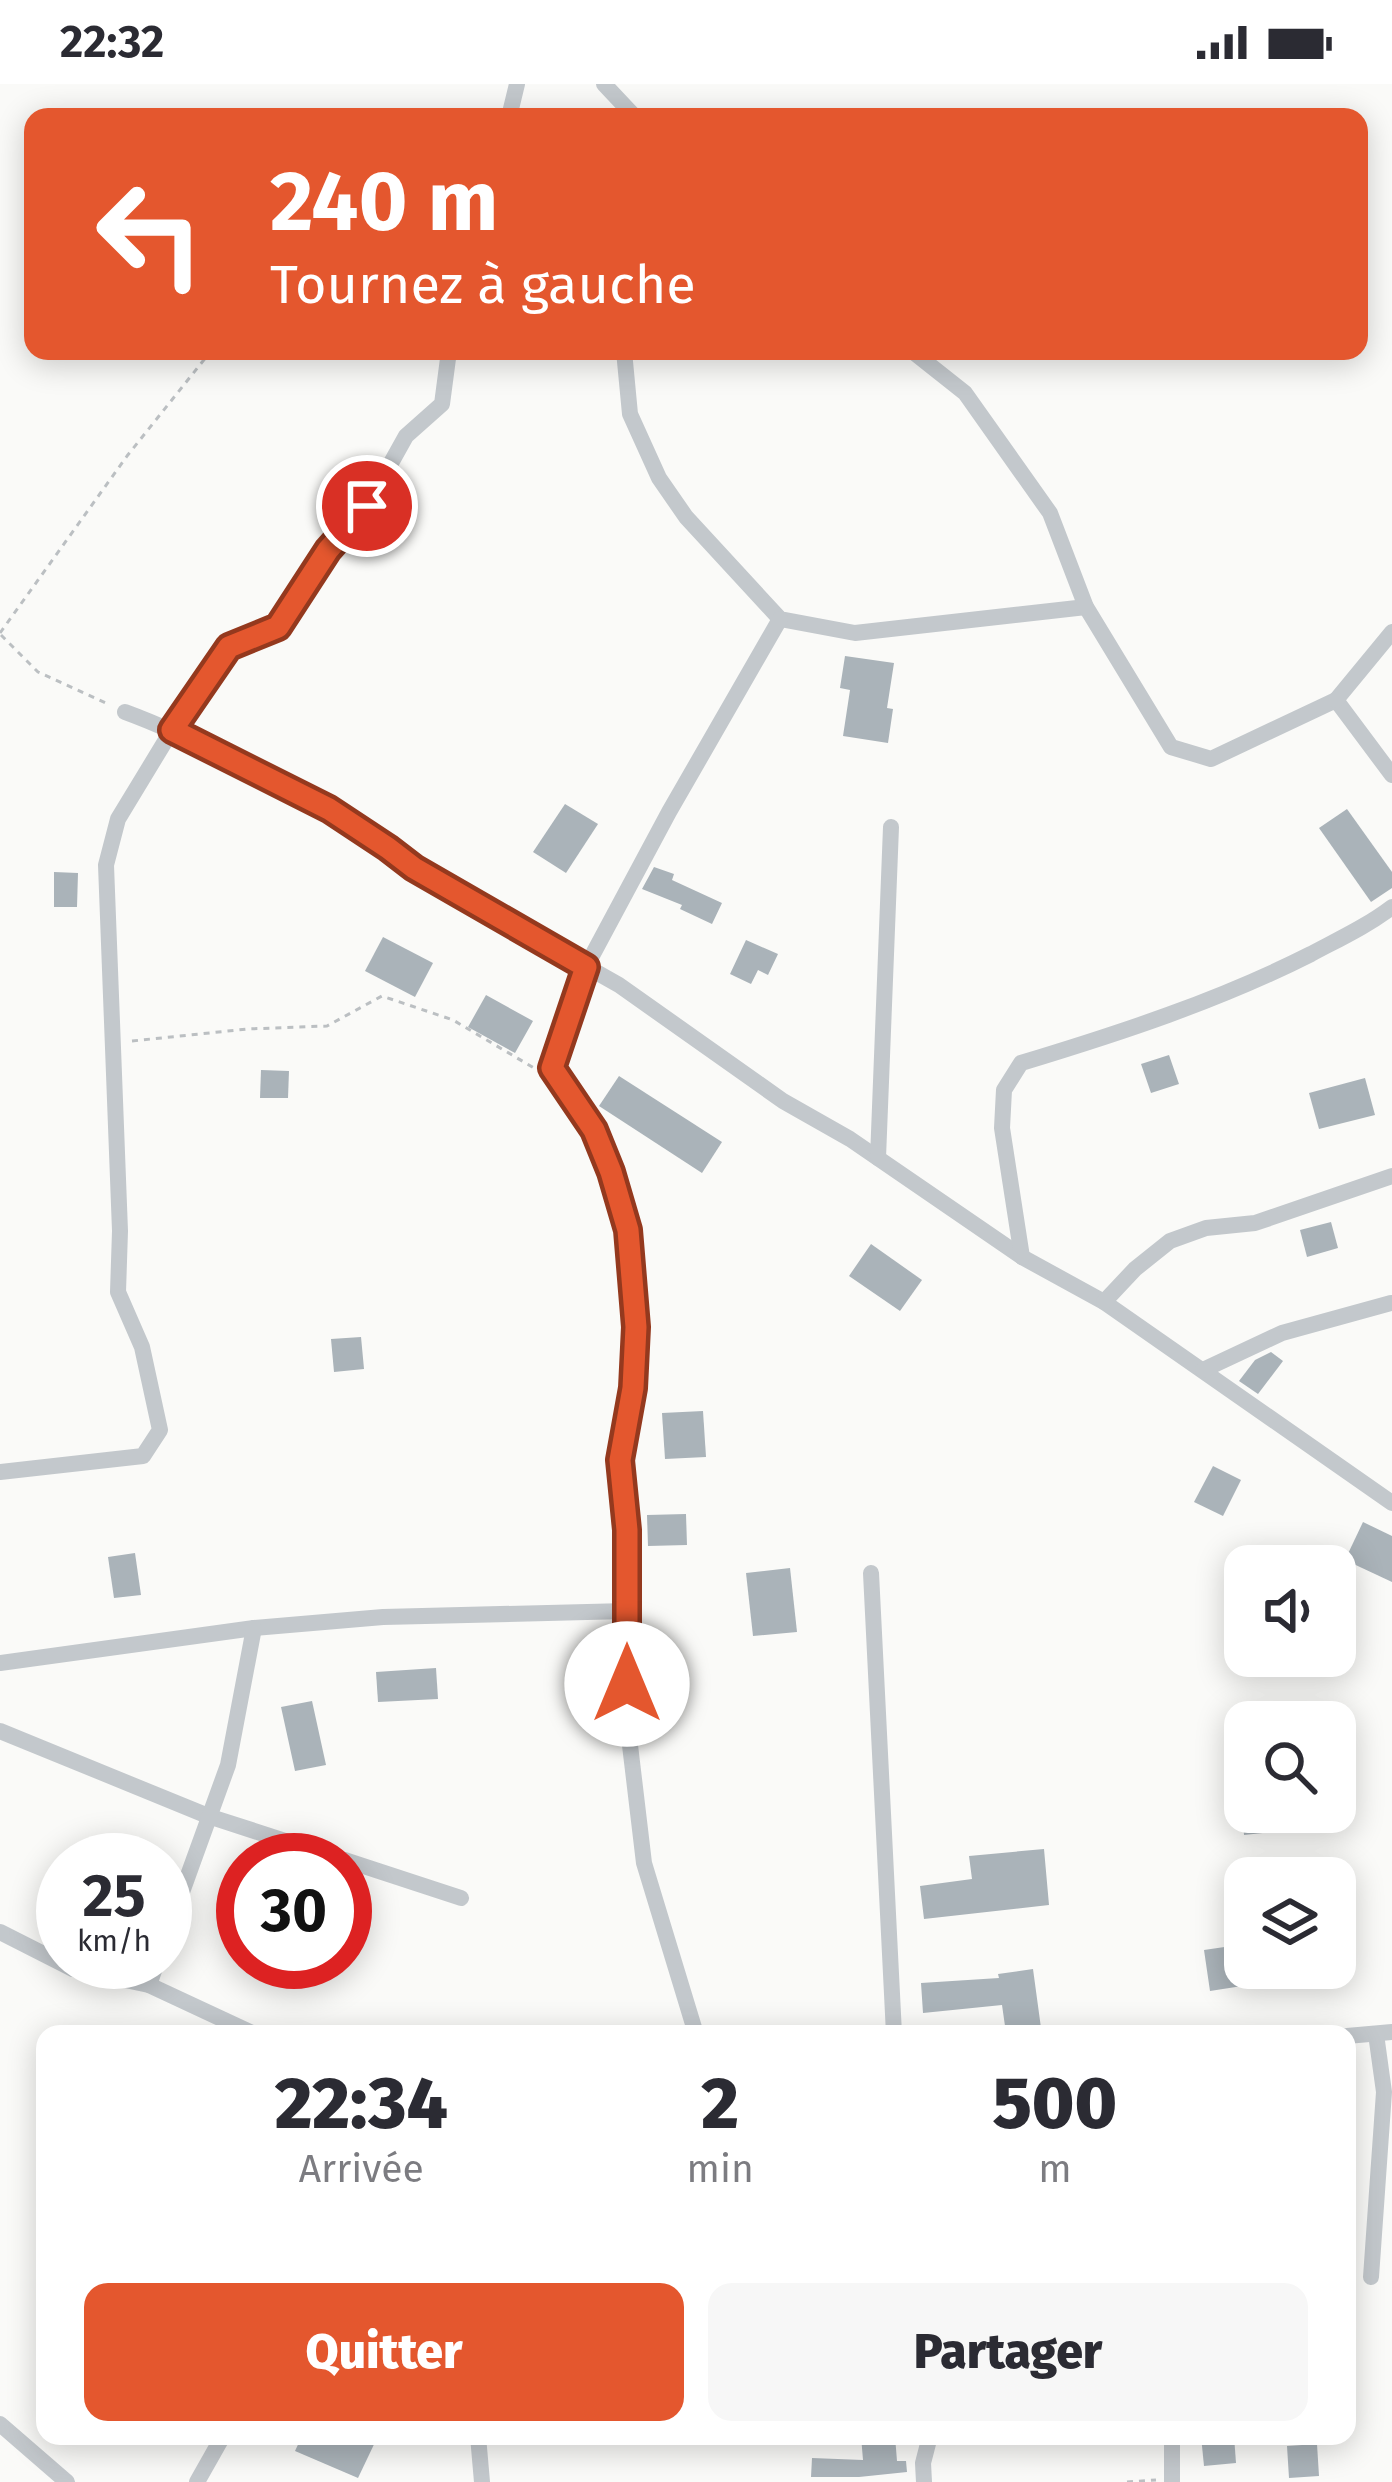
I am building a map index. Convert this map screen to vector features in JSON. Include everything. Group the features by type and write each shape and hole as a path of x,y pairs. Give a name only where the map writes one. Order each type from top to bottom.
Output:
{"street":[{"path":"604,84 627,108"},
{"path":"0,1472 143,1456 160,1430 142,1347 118,1292 120,1231 106,865 118,819 229,647 278,627 328,550 367,506 406,436 442,404 448,360"},
{"path":"626,360 630,414 659,478 686,517 780,619 855,633 1086,608"},
{"path":"923,360 964,393 1050,513 1086,608 1171,747 1211,759 1336,700 1392,632"},
{"path":"693,2025 644,1863 627,1720 627,1530 620,1460 633,1388 636,1327 628,1230 594,1130 552,1068 586,967 780,619"},
{"path":"1336,700 1392,775"},
{"path":"125,712 172,730 329,809 414,868 638,998 783,1101 878,1158 1022,1257 1104,1302 1392,1503"},
{"path":"878,1158 891,826"},
{"path":"1022,1257 1001,1128 1004,1090 1021,1063 1142,1027 1271,974 1370,924 1392,907"},
{"path":"1104,1302 1170,1241 1206,1228 1255,1223 1392,1176"},
{"path":"1202,1370 1282,1333 1390,1303"},
{"path":"871,1573 894,2025"},
{"path":"0,1664 254,1628 382,1617 627,1611"},
{"path":"192,1862 228,1765 254,1628"},
{"path":"0,1731 261,1833"},
{"path":"372,1869 461,1898"},
{"path":"0,1932 36,1950"},
{"path":"158,1989 235,2025"},
{"path":"1371,2277 1384,2033"},
{"path":"0,2424 46,2475 67,2482"},
{"path":"197,2482 218,2445"},
{"path":"479,2445 482,2482"},
{"path":"924,2482 928,2445"},
{"path":"1172,2445 1173,2480"}],"path":[{"path":"125,712 38,673 0,634 127,456 204,360"},
{"path":"112,1043 328,1026 382,996 453,1020 533,1068 552,1068"},
{"path":"1127,2482 1173,2480"}],"building":[{"path":"845,656 894,663 887,708 893,709 888,743 843,736 850,690 840,688"},
{"path":"565,804 598,824 566,873 533,852"},
{"path":"1347,809 1392,872 1392,888 1371,902 1319,828"},
{"path":"654,867 722,903 712,924 642,889"},
{"path":"54,872 78,873 77,907 54,907"},
{"path":"383,937 433,963 415,997 365,971"},
{"path":"746,940 778,954 768,975 758,970 751,984 730,974"},
{"path":"486,995 533,1021 515,1053 468,1027"},
{"path":"1169,1055 1179,1084 1151,1093 1141,1064"},
{"path":"261,1070 289,1071 288,1098 260,1098"},
{"path":"619,1076 722,1142 702,1173 599,1106"},
{"path":"1365,1078 1375,1115 1319,1129 1309,1093"},
{"path":"1331,1222 1338,1248 1307,1257 1300,1230"},
{"path":"871,1244 922,1280 900,1311 849,1276"},
{"path":"361,1337 364,1369 334,1372 331,1339"},
{"path":"1271,1352 1283,1361 1258,1394 1239,1381 1255,1360"},
{"path":"703,1411 706,1457 665,1459 662,1413"},
{"path":"1213,1466 1241,1480 1223,1516 1194,1502"},
{"path":"686,1514 687,1545 648,1546 647,1515"},
{"path":"1363,1522 1392,1536 1392,1582 1356,1565 1356,1545 1352,1545"},
{"path":"135,1553 141,1595 114,1598 108,1557"},
{"path":"790,1568 797,1632 753,1636 746,1573"},
{"path":"436,1668 438,1699 378,1702 376,1672"},
{"path":"312,1701 326,1765 295,1771 281,1707"},
{"path":"1044,1849 1049,1905 924,1919 920,1886 972,1879 969,1856"},
{"path":"1224,1947 1224,1989 1210,1991 1204,1950"},
{"path":"1033,1969 1041,2025 1005,2025 1002,2005 923,2013 921,1983 999,1978 998,1974"},
{"path":"298,2445 374,2445 358,2478 295,2451"},
{"path":"862,2445 896,2445 897,2461 906,2461 907,2472 811,2477 812,2458 863,2460"},
{"path":"1202,2445 1235,2445 1236,2463 1204,2466"},
{"path":"1317,2445 1319,2476 1289,2478 1287,2446"}],"route":[{"path":"367,506 328,550 278,627 229,647 172,730 329,809 414,868 586,967 552,1068 594,1130 628,1230 636,1327 633,1388 620,1460 627,1530 627,1684"}]}
